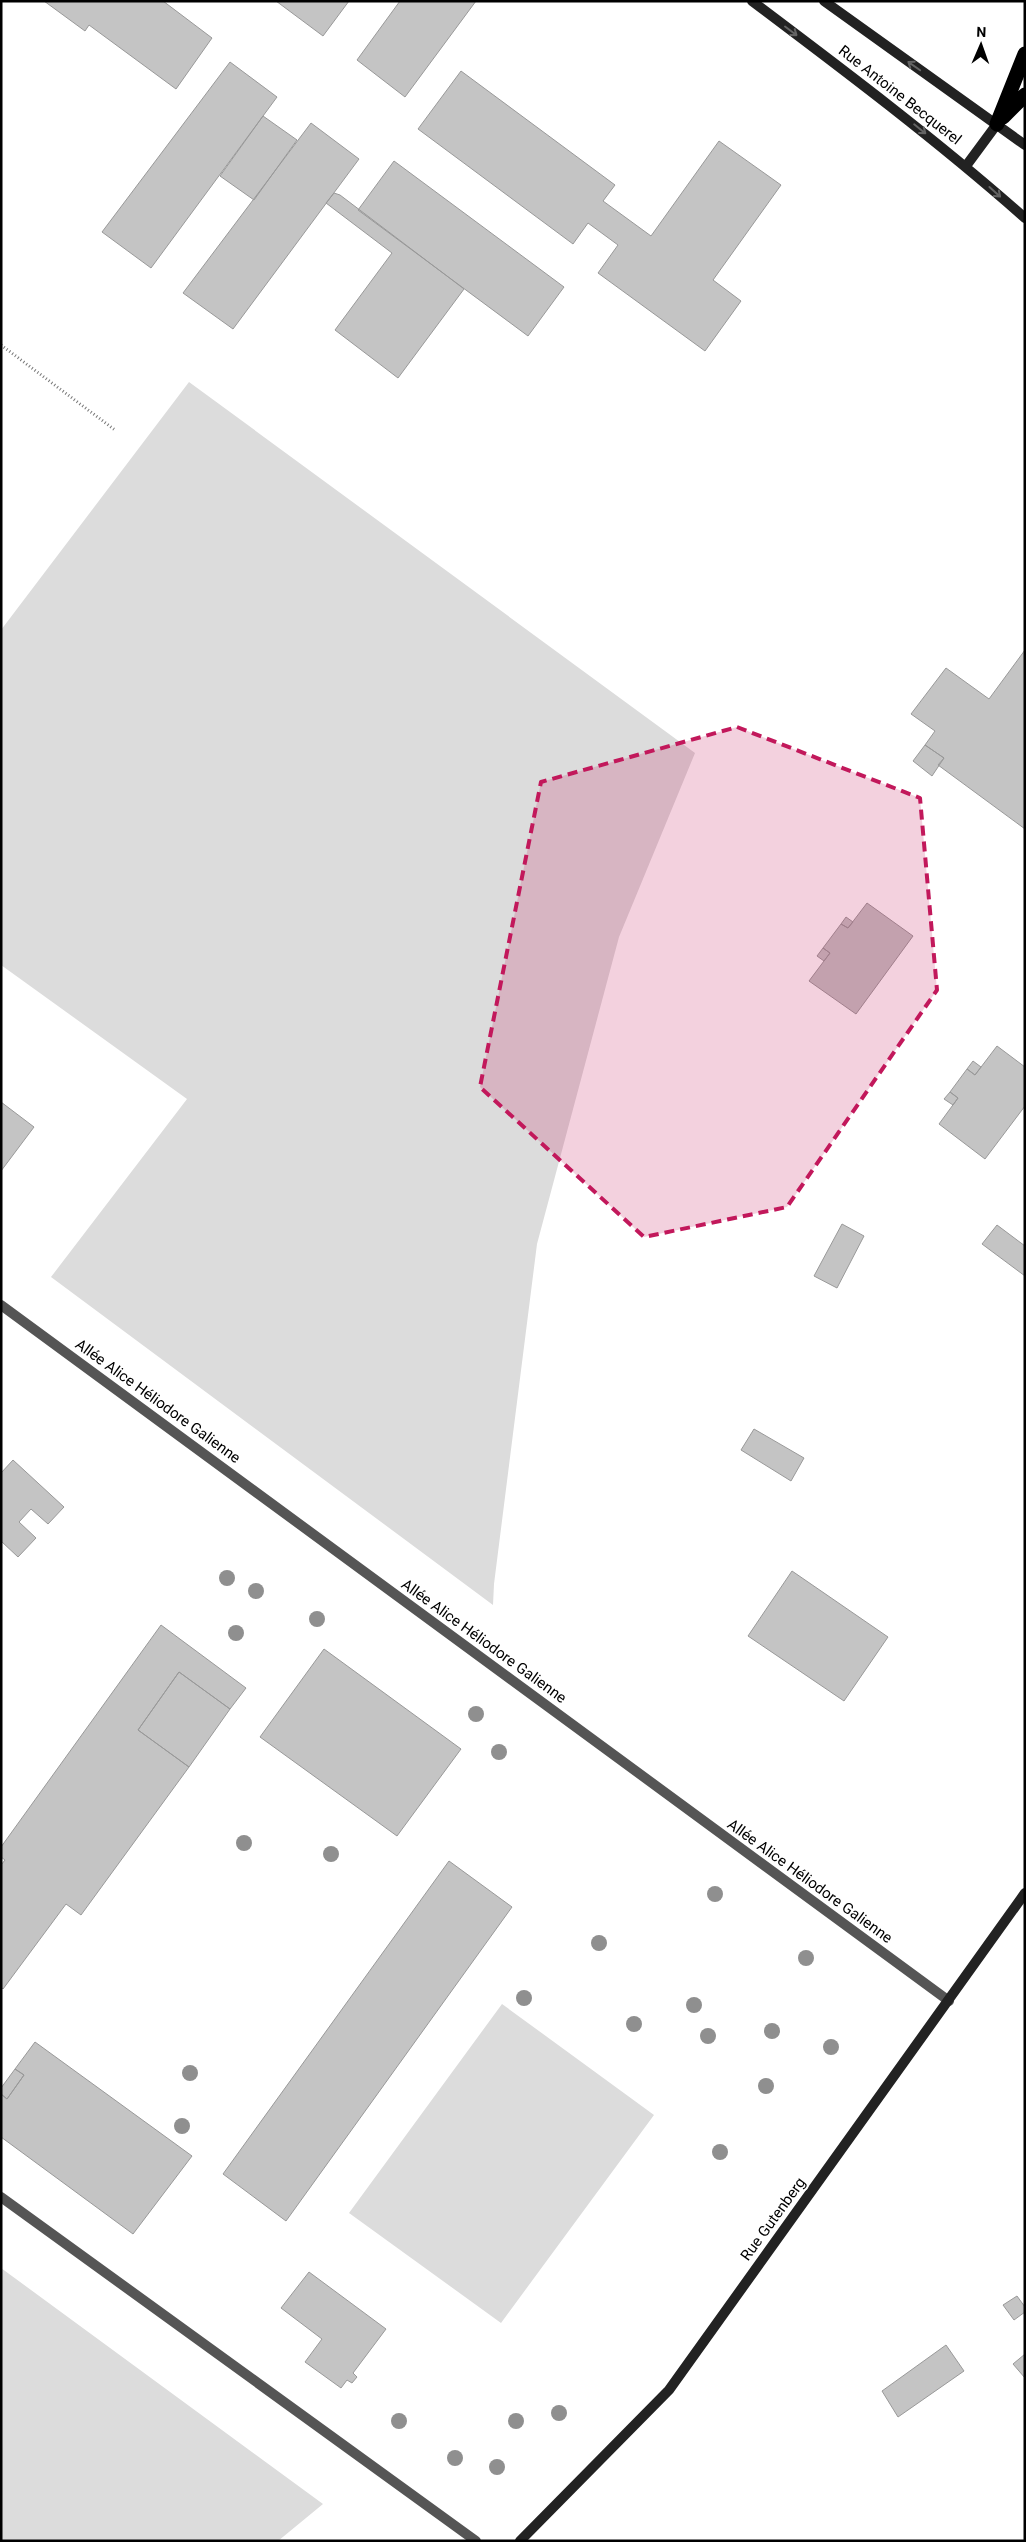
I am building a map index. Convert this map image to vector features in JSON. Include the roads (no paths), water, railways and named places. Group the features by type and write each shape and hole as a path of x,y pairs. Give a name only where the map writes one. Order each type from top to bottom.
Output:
{"highway":[{"path":"997,124 1025,54"},
{"path":"997,124 1025,95"}],"street":[{"name":"Rue Antoine Becquerel","path":"752,1 874,93 966,166 1025,218"},
{"name":"Rue Antoine Becquerel","path":"824,1 1025,145"},
{"path":"966,166 997,124"},
{"name":"Allée Alice Héliodore Galienne","path":"1,1305 949,2002"},
{"name":"Rue Gutenberg","path":"520,2541 669,2390 949,2002 1025,1893"},
{"path":"1,2197 476,2541"}]}
